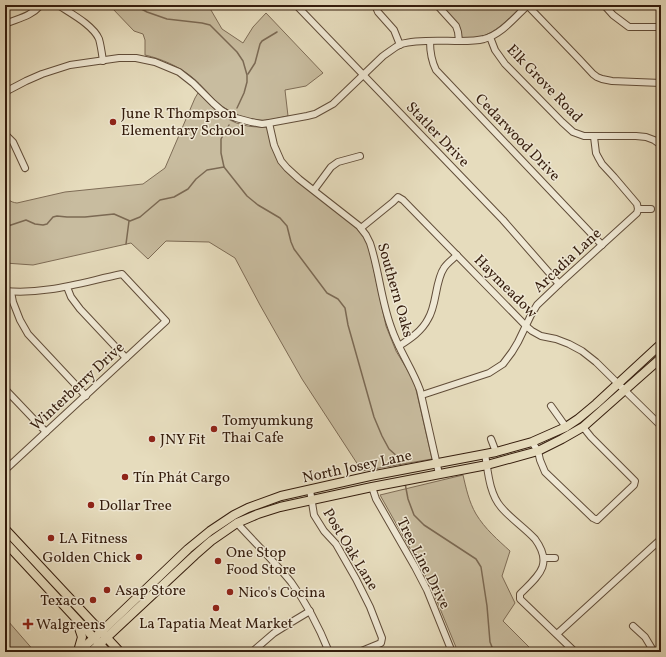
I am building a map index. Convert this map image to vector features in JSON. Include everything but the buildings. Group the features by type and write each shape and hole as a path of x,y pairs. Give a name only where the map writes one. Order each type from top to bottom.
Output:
{"main road":[{"name":"North Josey Lane","path":"91,652 99,644 103,635 188,549 210,531 234,515 272,499 370,476 496,452 532,442 566,427 578,419 660,346"},
{"name":"North Josey Lane","path":"78,652 93,638 103,635 210,541 237,523 258,514 290,504 372,486 487,464 538,451 583,427 661,358"},
{"path":"5,529 120,652"},
{"path":"5,542 106,652"},
{"path":"188,549 195,554"},
{"path":"30,570 37,564"},
{"path":"75,618 82,637 78,652"}],"street":[{"path":"5,24 24,18 41,5"},
{"path":"58,5 95,32 104,61"},
{"name":"Statler Drive","path":"296,5 503,220 559,284"},
{"path":"375,5 378,12 394,30 400,44"},
{"path":"437,5 456,26 459,41"},
{"path":"5,92 26,81 55,70 77,64 119,58 146,59 168,66 179,72 221,110 229,115 250,122 262,124 269,123 307,116 323,110 333,104 383,56 400,44 430,41 477,41 490,37 505,27 527,5 589,71 597,77 612,81 661,82"},
{"path":"604,5 613,15 629,27 661,27"},
{"name":"Elk Grove Road","path":"490,37 495,50 505,64 573,132 584,136 594,137 646,137 661,145"},
{"name":"Cedarwood Drive","path":"430,41 430,56 436,70 602,245"},
{"name":"Southern Oaks","path":"269,123 274,145 281,161 292,173 361,228 370,243 390,325 422,395 439,474"},
{"path":"5,134 13,142 25,168"},
{"path":"594,137 596,153 602,164 634,200 638,208 651,209"},
{"path":"314,190 331,167 338,162 360,156"},
{"name":"Haymeadow","path":"361,228 398,197 403,200 526,326 541,336 556,339 582,351 596,362 661,426"},
{"name":"Arcadia Lane","path":"422,395 475,378 493,371 503,364 512,352 537,305 637,213 638,208"},
{"path":"399,346 409,340 429,318 443,269 457,255"},
{"name":"Winterberry Drive","path":"5,470 166,321 122,274 67,287"},
{"path":"86,396 28,334 20,320 8,292 39,292 67,287 70,297 126,358"},
{"path":"6,393 46,432"},
{"path":"551,406 566,427"},
{"path":"532,442 538,451 540,460 546,472 593,518 597,520 634,485 635,481 583,427"},
{"path":"492,439 496,452"},
{"path":"485,454 490,484 500,506 540,544 543,552 543,565 538,575 519,596 522,602 575,652"},
{"name":"Tree Line Drive","path":"372,486 376,499 427,590 452,652"},
{"name":"Post Oak Lane","path":"310,490 314,515 324,531 336,544 356,579 370,607 382,638 381,643 359,652"},
{"path":"237,523 286,576 299,594 320,629 330,652"},
{"path":"557,634 661,539"},
{"path":"544,558 555,558"},
{"path":"252,652 274,633 310,611"},
{"path":"633,626 645,637 654,652"}],"shaded area":[{"path":"107,5 208,5 222,29 243,43 253,27 266,13 323,73 306,86 285,90 288,116 270,120 256,120 242,117 230,111 215,100 196,80 181,69 164,61 145,55 145,40 143,34 134,31 112,8"},
{"path":"440,5 523,5 495,30 479,37 470,38 461,37 460,28 457,22"},
{"path":"198,93 224,117 236,123 246,126 268,128 282,166 294,179 353,224 361,233 369,248 386,326 396,351 414,381 432,459 362,471 302,379 235,258 209,242 166,241 148,259 131,243 33,265 5,263 5,193 9,200 17,203 65,192 143,184 165,168"},
{"path":"463,475 470,500 476,514 496,538 510,551 502,576 515,603 503,621 534,652 458,652 429,582 380,495"},
{"path":"5,620 8,621 35,652 5,652"}],"waterway":[{"path":"134,5 147,12 167,19 210,25 237,52 243,61 247,75 247,82 237,108"},
{"path":"248,74 255,63 262,41 277,32"},
{"path":"224,167 221,153 221,139 229,125"},
{"path":"5,227 26,220 35,224 43,225 47,224 53,217 57,216 85,217 114,214 130,221 140,217 160,200 174,197 188,189 196,179 207,170 224,167 247,196 258,205 280,218 287,226 294,249 327,293 338,299 345,308 348,325 374,417 389,449 399,458 401,468"},
{"path":"126,244 129,221"},
{"path":"405,483 408,499 414,515 424,525 476,559 481,567 487,606 490,642 494,652"}],"place":[{"name":"June R Thompson Elementary School","path":"113,122"},
{"name":"Tomyumkung Thai Cafe","path":"214,429"},
{"name":"JNY Fit","path":"152,439"},
{"name":"Tín Phát Cargo","path":"125,477"},
{"name":"Dollar Tree","path":"91,505"},
{"name":"LA Fitness","path":"51,538"},
{"name":"Golden Chick","path":"139,557"},
{"name":"One Stop Food Store","path":"218,561"},
{"name":"Asap Store","path":"107,590"},
{"name":"Nico's Cocina","path":"230,592"},
{"name":"Texaco","path":"93,600"},
{"name":"La Tapatia Meat Market","path":"216,608"},
{"name":"Walgreens","path":"28,624"}]}
